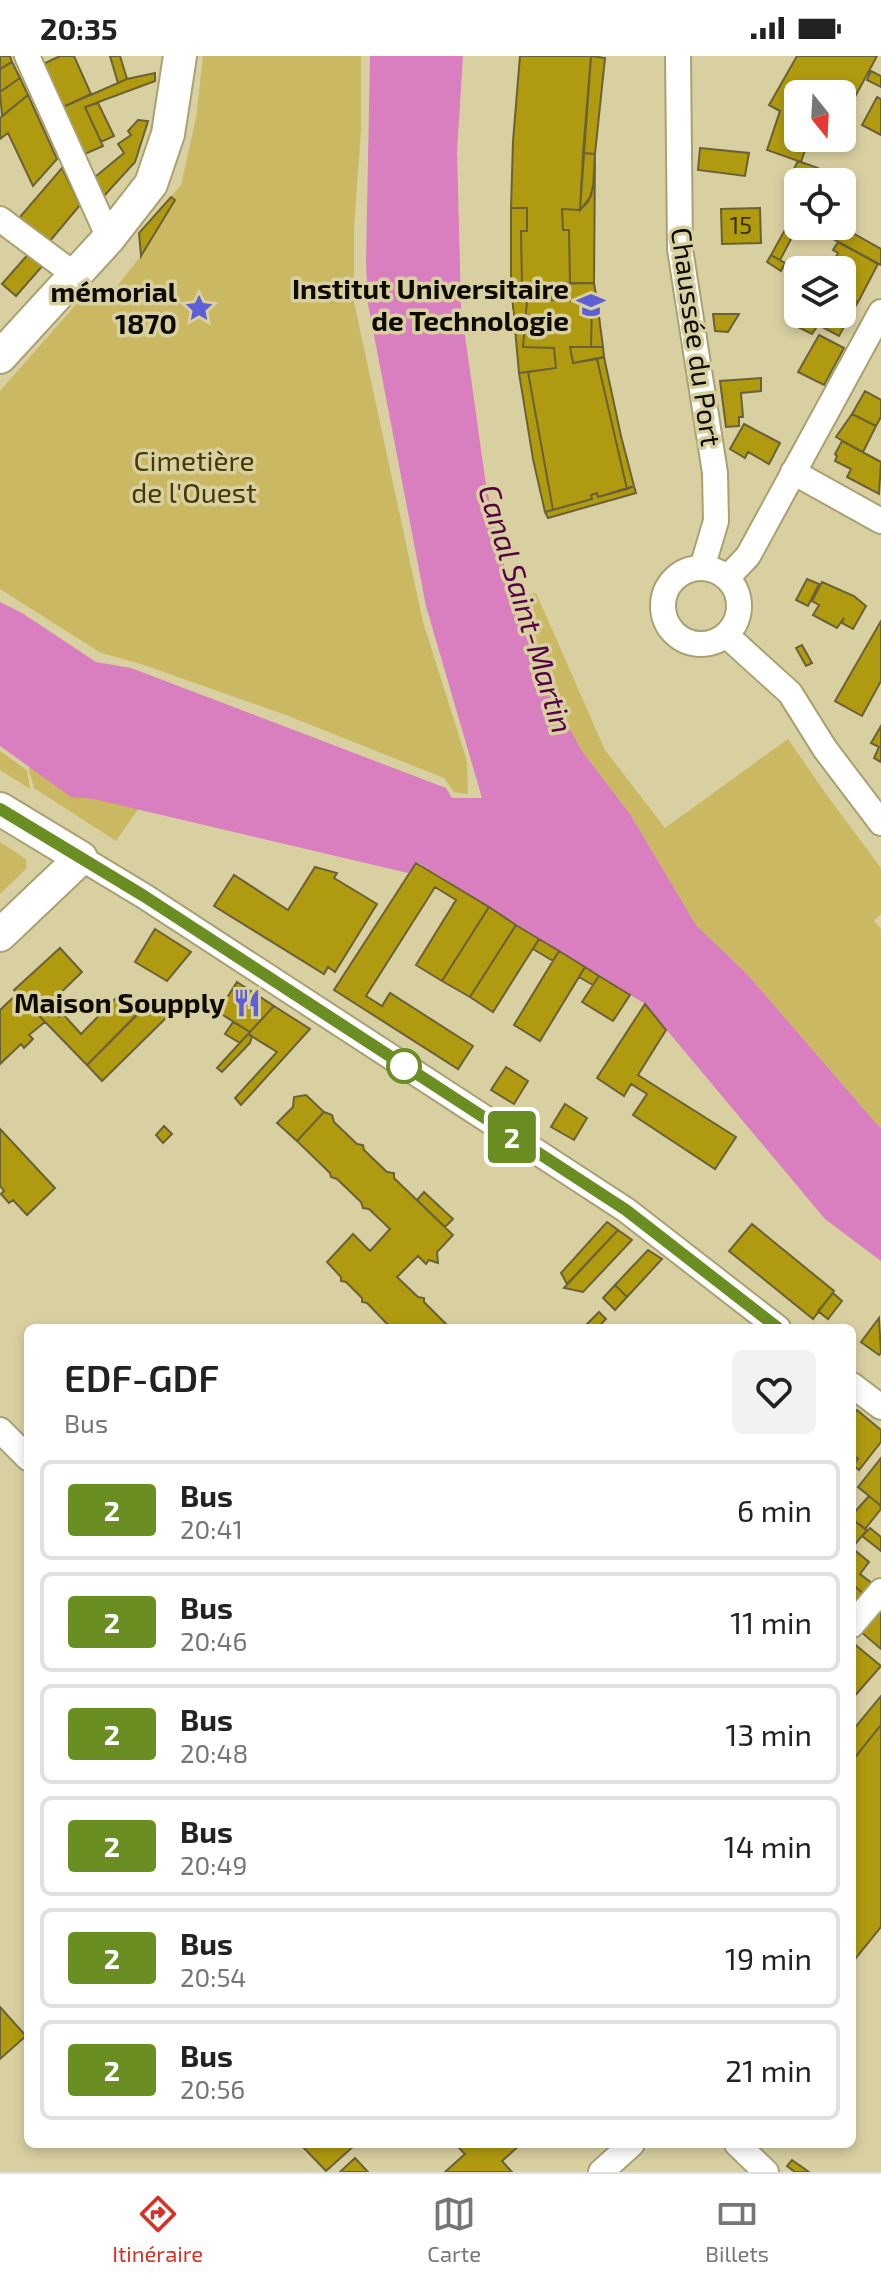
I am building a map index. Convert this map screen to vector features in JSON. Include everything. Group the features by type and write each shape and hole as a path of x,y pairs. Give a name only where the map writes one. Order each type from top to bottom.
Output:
{"main road":[{"path":"0,357 109,238 151,184 168,134 180,56"},
{"path":"0,809 81,858 0,935"}],"street":[{"path":"27,56 109,238"},
{"name":"Chaussée du Port","path":"678,56 680,249 715,473 716,521 702,568"},
{"path":"0,219 75,275"},
{"path":"727,578 748,556 881,312"},
{"path":"793,472 881,521"},
{"path":"702,568 711,569 727,578 734,586 740,606 738,617 726,635 715,642 702,644 688,642 677,635 668,625 664,613 668,587 689,570 702,568"},
{"path":"726,635 790,693 825,749 881,823"},
{"path":"81,858 626,1210 773,1324"},
{"path":"856,1388 881,1407"},
{"path":"0,1430 24,1454"},
{"path":"856,1620 881,1591"},
{"path":"601,2172 628,2148"},
{"path":"741,2148 766,2172"}],"green space":[{"name":"Cimetière de l'Ouest","path":"203,56 361,56 354,302 423,622 467,761 468,794 454,792 444,778 286,715 101,653 0,589 0,391 86,293 113,291 141,256 139,233 181,185 196,118"},
{"path":"536,593 605,750 665,828 788,739 881,868 881,914 874,921 881,929 881,1129 748,975 696,925 630,814 582,751 547,688 512,600"},
{"path":"31,731 146,798 116,841 34,788 29,770"},
{"path":"0,751 27,770 30,789 0,770"},
{"path":"0,842 26,859 27,868 0,894"}],"shaded area":[{"path":"370,56 463,56 457,151 461,307 486,485 512,600 547,688 582,751 630,814 696,925 748,975 881,1129 881,1261 825,1219 645,1004 417,862 408,873 94,799 71,797 0,746 0,602 96,662 131,668 446,788 452,798 482,798 426,606 368,304"}],"building":[{"path":"0,56 10,56 12,62 0,69"},
{"path":"60,56 74,56 91,94 63,107 43,64"},
{"path":"110,56 120,56 127,79 118,83"},
{"path":"520,56 591,56 580,210 562,209 563,230 569,230 570,283 550,284 551,300 592,301 591,347 570,347 573,363 597,359 627,489 598,497 597,493 591,495 592,499 553,510 528,372 556,368 554,348 523,347 527,301 542,301 542,283 522,284 521,231 527,231 527,208 511,208"},
{"path":"591,56 605,58 595,154 583,153"},
{"path":"797,56 877,56 856,95 856,80 784,80 784,152 804,152 801,162 767,150 780,111 769,105"},
{"path":"12,62 20,78 0,92 0,69"},
{"path":"871,71 881,76 881,87 867,80"},
{"path":"155,73 155,81 85,107 103,146 85,154 63,107 127,79"},
{"path":"20,78 28,95 2,116 0,92"},
{"path":"28,95 57,159 33,186 8,133 0,139 0,118"},
{"path":"877,97 881,99 881,135 862,125"},
{"path":"98,103 114,136 101,142 85,107"},
{"path":"138,120 148,121 135,162 104,196 95,177 124,153 118,144 131,135 128,131"},
{"path":"700,148 749,153 745,176 698,170"},
{"path":"583,153 595,154 594,180 591,196 580,210"},
{"path":"595,154 594,283 570,283 569,230 563,230 562,209 580,210 588,202 593,188"},
{"path":"798,161 818,168 794,168"},
{"path":"62,168 80,205 45,247 13,225"},
{"path":"171,197 175,200 141,256 139,233"},
{"path":"511,208 527,208 527,231 521,231 522,284 511,284"},
{"path":"760,208 761,243 722,244 721,209"},
{"path":"784,231 784,240 791,240 780,260 771,255"},
{"path":"856,235 881,249 881,265 835,240 856,240"},
{"path":"838,242 878,264 858,302 856,256 836,256 838,253 833,250"},
{"path":"30,252 45,263 16,296 2,284"},
{"path":"771,255 784,265 781,271 767,262"},
{"path":"542,283 542,301 527,301 523,347 554,348 556,368 519,373 511,284"},
{"path":"594,283 597,301 551,300 550,284"},
{"path":"592,301 597,301 603,347 591,347"},
{"path":"713,314 739,314 728,332 715,331"},
{"path":"800,328 816,328 812,334"},
{"path":"824,328 843,328 839,336"},
{"path":"819,335 844,348 824,385 798,372"},
{"path":"570,347 603,347 604,357 573,363"},
{"path":"604,357 634,486 627,489 597,359"},
{"path":"528,372 553,510 545,512 519,373"},
{"path":"761,378 761,391 741,393 743,417 739,417 739,426 726,427 720,381"},
{"path":"865,391 881,400 881,417 876,426 852,414"},
{"path":"852,414 876,426 863,452 836,437"},
{"path":"744,424 780,443 769,464 748,452 745,458 730,449"},
{"path":"842,441 881,462 879,494 847,477 851,469 835,461"},
{"path":"634,486 636,493 548,518 545,512 592,499 591,495 597,493 598,497"},
{"path":"807,579 819,584 808,606 796,600"},
{"path":"822,582 854,596 866,606 853,629 842,623 844,618 837,628 813,615 819,605 812,601"},
{"path":"881,621 881,681 862,716 835,701"},
{"path":"802,645 812,663 806,666 796,648"},
{"path":"881,726 881,762 874,758 879,747 871,743"},
{"path":"416,863 489,907 442,981 416,965 456,900 435,887 366,996 382,1006 390,993 473,1046 458,1069 334,990"},
{"path":"315,867 337,873 334,878 377,904 335,972 328,967 324,974 214,906 234,875 288,910"},
{"path":"489,907 516,925 470,997 442,981"},
{"path":"516,925 539,939 493,1012 470,997"},
{"path":"155,929 191,952 167,981 135,962"},
{"path":"539,939 559,951 553,961 533,949"},
{"path":"60,948 82,972 46,1007 50,1012 53,1010 59,1017 63,1014 81,1034 117,997 137,1015 87,1065 14,990"},
{"path":"559,951 585,967 540,1041 514,1025"},
{"path":"585,967 599,976 593,985 579,977"},
{"path":"599,976 630,995 613,1021 582,1002"},
{"path":"237,982 274,1006 250,1032 218,1012"},
{"path":"18,993 45,1022 29,1035 33,1039 24,1048 21,1044 0,1064 0,1010"},
{"path":"152,999 169,1015 102,1081 87,1065"},
{"path":"645,1004 666,1030 638,1075 736,1137 715,1169 633,1115 647,1094 631,1084 624,1096 597,1078"},
{"path":"274,1006 310,1029 241,1105 235,1098 277,1052 248,1034"},
{"path":"233,1022 250,1032 240,1043 225,1034"},
{"path":"248,1034 252,1036 250,1043 222,1072 217,1068"},
{"path":"506,1067 528,1081 514,1104 491,1090"},
{"path":"306,1095 324,1112 297,1141 277,1123 293,1107 294,1097"},
{"path":"565,1104 587,1118 574,1140 551,1127"},
{"path":"324,1112 332,1115 334,1122 357,1144 363,1145 364,1150 387,1172 394,1173 394,1178 453,1235 437,1252 438,1263 429,1260 426,1264 418,1256 397,1277 418,1297 424,1298 424,1302 446,1324 387,1324 367,1303 362,1302 362,1298 346,1282 341,1281 327,1262 353,1234 370,1251 390,1229 369,1209 363,1208 361,1202 331,1177 297,1141"},
{"path":"164,1126 172,1134 163,1143 156,1135"},
{"path":"0,1129 55,1188 27,1215 13,1200 9,1203 1,1194 4,1191 0,1186"},
{"path":"424,1192 453,1219 445,1227 417,1200"},
{"path":"607,1222 618,1230 567,1284 561,1273"},
{"path":"752,1224 834,1291 813,1319 729,1251"},
{"path":"618,1230 632,1240 583,1292 564,1288"},
{"path":"648,1250 662,1259 627,1297 615,1285"},
{"path":"615,1285 627,1297 615,1310 603,1298"},
{"path":"833,1293 842,1301 828,1319 818,1311"},
{"path":"599,1312 606,1319 601,1324 587,1324"},
{"path":"879,1318 881,1353 879,1355 861,1342"},
{"path":"856,1411 881,1430 881,1442 859,1470 856,1468"},
{"path":"881,1458 881,1504 880,1505 858,1487"},
{"path":"869,1496 881,1509 865,1529 856,1522 856,1511"},
{"path":"856,1522 867,1530 856,1543"},
{"path":"870,1528 881,1537 881,1551 862,1536"},
{"path":"856,1551 869,1562 860,1574 873,1584 865,1595 856,1587"},
{"path":"856,1587 865,1595 856,1605"},
{"path":"881,1608 881,1649 861,1632"},
{"path":"856,1645 881,1666 856,1694"},
{"path":"881,1696 881,1725 856,1756 856,1726"},
{"path":"881,1725 881,1927 856,1958 856,1756"},
{"path":"0,2007 24,2034 24,2038 0,2059"},
{"path":"304,2148 352,2148 326,2171"},
{"path":"459,2148 517,2148 502,2161 512,2172 445,2172 465,2154"},
{"path":"355,2158 368,2172 340,2172"},
{"path":"792,2160 809,2172 795,2172 787,2166"}],"bus line":[{"name":"2","path":"0,809 144,896 626,1210 773,1324"}],"place":[{"name":"Institut Universitaire de Technologie","path":"591,305"},
{"name":"mémorial 1870","path":"199,308"},
{"name":"Maison Soupply","path":"247,1003"}],"water label":[{"name":"Canal Saint-Martin","path":"525,609"}]}
